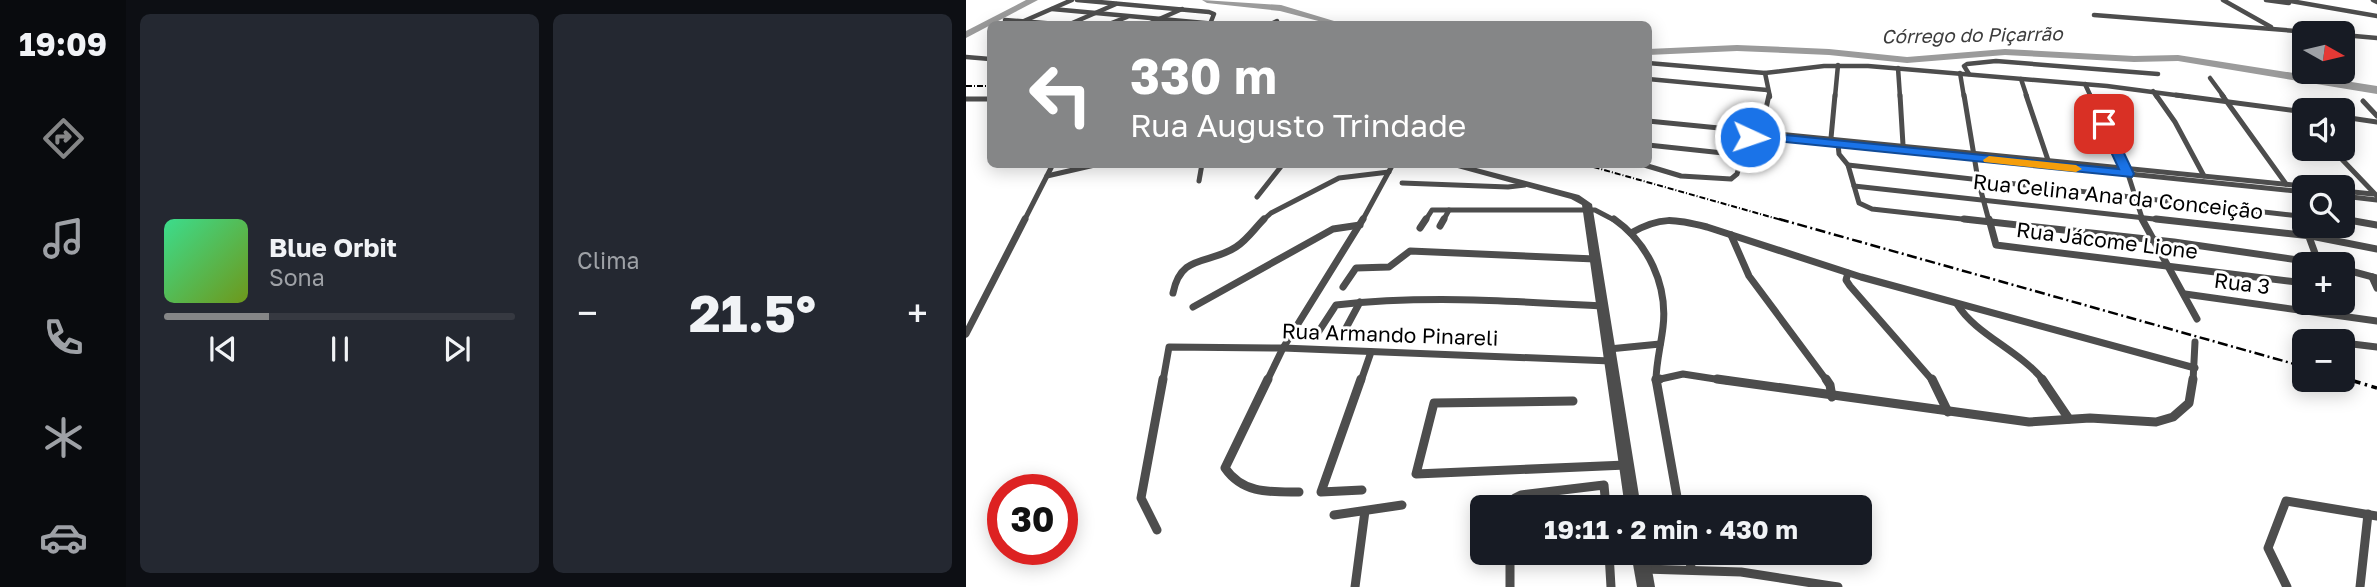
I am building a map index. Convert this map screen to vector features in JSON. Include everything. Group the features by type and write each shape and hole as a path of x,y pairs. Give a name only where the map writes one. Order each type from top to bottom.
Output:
{"street":[{"path":"1005,20 1024,21 1072,0"},
{"path":"1077,0 1212,12 1210,21"},
{"path":"2223,0 2275,29"},
{"path":"2266,0 2321,6"},
{"path":"2285,0 2377,16"},
{"path":"2324,0 2349,11"},
{"path":"1077,21 1117,4"},
{"path":"1052,9 1179,21"},
{"path":"1155,21 1183,9"},
{"path":"2094,15 2292,30"},
{"path":"1116,21 1128,16"},
{"path":"2356,36 2377,38"},
{"path":"1969,74 1964,66 1968,64 1996,61 2158,74"},
{"path":"1652,63 1765,74 1838,65 1898,68 2153,91 2292,110"},
{"path":"1831,138 1838,65"},
{"path":"1689,83 1693,66"},
{"path":"1898,68 1903,145"},
{"name":"Rua Jácome Lione","path":"1960,73 1982,200 1996,245 2292,281"},
{"path":"1652,167 1681,176 1726,180 1737,174 1746,141 1758,133 1770,99 1765,74"},
{"path":"2210,78 2286,184"},
{"path":"1652,79 1767,90"},
{"path":"2021,79 2048,160"},
{"path":"2085,84 2125,168 2141,218 2197,319"},
{"path":"2153,91 2175,122 2204,176"},
{"path":"966,99 987,99"},
{"path":"2363,101 2376,121"},
{"path":"2355,118 2376,121"},
{"path":"1652,121 1839,144 2125,168 2292,190"},
{"path":"1758,133 2292,185"},
{"path":"1839,144 1842,160 1848,165 2292,211"},
{"path":"1652,145 1742,155"},
{"path":"2343,161 2376,196"},
{"path":"1848,165 1860,203 1872,209 2292,260"},
{"path":"966,334 1051,168"},
{"path":"1047,176 1082,168"},
{"path":"1199,181 1201,168"},
{"path":"1257,197 1280,168"},
{"path":"1299,492 1240,487 1231,480 1225,468 1283,348 1360,225 1391,168"},
{"path":"1173,293 1177,276 1183,268 1216,258 1239,245 1261,219 1271,213 1339,178 1391,168"},
{"path":"1463,168 1575,197 1587,204 1631,495"},
{"path":"1402,183 1508,187 1525,185"},
{"name":"Rua Celina Ana da Conceição","path":"1854,186 2292,234"},
{"path":"2355,193 2376,196"},
{"path":"2355,196 2376,196"},
{"path":"1420,228 1432,210 1588,210 1615,218 1632,233 1657,273 1663,290 1664,323 1656,380 1677,495"},
{"path":"1440,226 1449,210"},
{"path":"1632,233 1653,221 1665,219 1707,227 1848,273 2195,368"},
{"path":"2355,221 2377,225"},
{"path":"1193,307 1333,229 1360,225"},
{"path":"1731,235 1749,276 1830,385 1832,397"},
{"name":"Rua Celina Ana da Conceição","path":"2321,238 2377,249"},
{"path":"1343,287 1356,268 1389,267 1410,251 1595,258"},
{"path":"2355,272 2374,278 2377,288"},
{"path":"1848,273 1846,280 1850,286 1936,385 1948,412"},
{"name":"Rua 3","path":"2185,294 2377,321"},
{"path":"1319,331 1336,306 1360,302 1404,299 1601,306"},
{"path":"1346,328 1360,302"},
{"path":"1957,303 1965,316 2021,357 2060,403 2069,419"},
{"path":"1656,380 1683,374 1832,397 2029,422 2069,419 2156,422 2173,417 2189,403 2195,368 2195,342"},
{"name":"Rua Armando Pinareli","path":"1157,530 1141,498 1169,347 1610,355 1660,344"},
{"path":"2355,344 2377,347"},
{"path":"1362,490 1321,492 1371,352"},
{"path":"1573,401 1434,403 1416,474 1626,465"},
{"path":"1521,495 1604,485 1605,495"},
{"path":"2287,587 2268,548 2286,501 2373,515 2360,587"},
{"path":"1334,515 1402,505"},
{"path":"1354,587 1366,511"},
{"path":"1510,565 1510,587"},
{"path":"1610,565 1611,587"},
{"path":"1643,570 1691,567 1769,574 1838,587"}],"waterway":[{"path":"993,21 1033,0"},
{"name":"Córrego do Piçarrão","path":"1207,0 1281,8 1328,21"},
{"path":"966,35 987,24"},
{"name":"Córrego do Piçarrão","path":"1652,52 1737,48 1829,52 1907,60 2005,52 2134,59 2178,58 2377,90"}],"railway":[{"path":"966,86 987,86"},
{"path":"1597,168 1785,221"},
{"path":"1779,219 2292,363"},
{"path":"2355,381 2377,388"}],"slow traffic":[{"path":"1989,160 2076,169"}],"route":[{"path":"1750,137 1755,135 2128,174 2104,124"}]}
